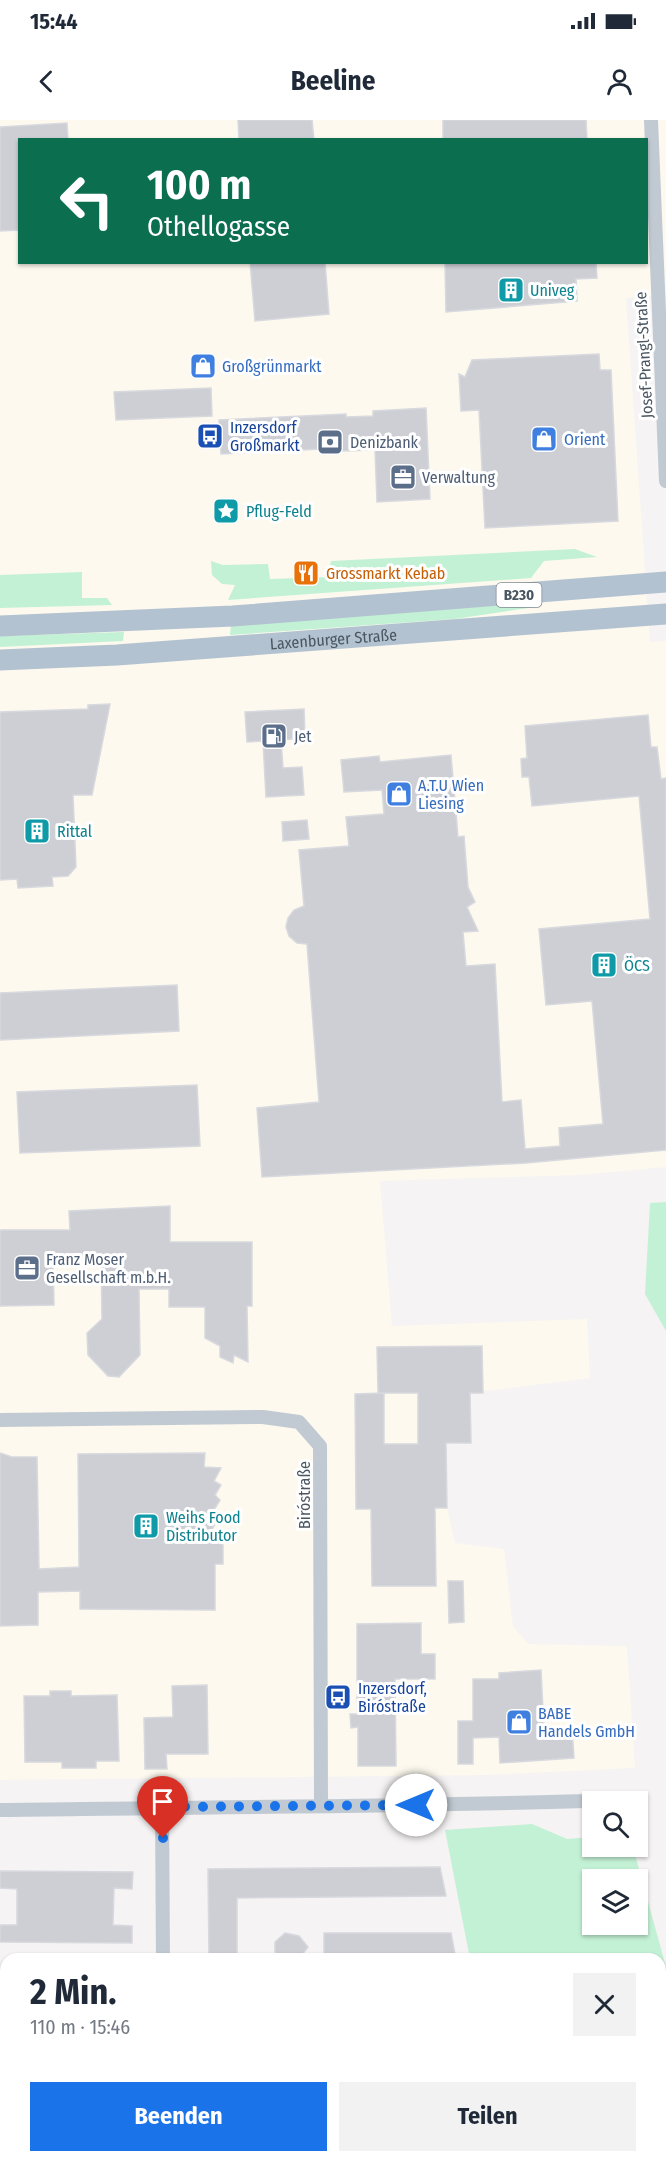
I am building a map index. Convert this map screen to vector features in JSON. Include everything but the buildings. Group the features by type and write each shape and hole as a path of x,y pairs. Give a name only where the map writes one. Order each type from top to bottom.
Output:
{"main road":[{"name":"Laxenburger Straße","path":"0,626 233,616 666,582"},
{"name":"Laxenburger Straße","path":"0,660 117,655 666,614"}],"street":[{"name":"Josef-Prangl-Straße","path":"651,120 662,312 666,481"},
{"name":"Biróstraße","path":"0,1420 263,1417 299,1422 320,1446 321,1804"},
{"path":"0,1810 582,1801"},
{"path":"162,1807 163,1953"}],"shaded area":[{"path":"0,120 666,120 666,294 626,298 650,642 666,641 666,1167 580,1175 380,1181 392,1326 587,1319 590,1378 470,1393 471,1443 446,1444 447,1508 455,1543 504,1549 513,1626 528,1644 627,1646 635,1768 487,1775 0,1780"}],"green space":[{"path":"575,549 597,557 544,561 531,578 228,600 235,585 222,584 212,575 211,561 223,565 268,564 270,579 328,577 331,561"},
{"path":"82,572 82,598 107,598 112,605 0,608 0,575"},
{"path":"535,603 535,607 455,619 230,635 231,624"},
{"path":"124,632 123,641 0,647 0,636"},
{"path":"666,1202 666,1331 645,1294 650,1203"},
{"path":"532,1824 567,1839 582,1838 582,1857 636,1857 639,1869 582,1869 582,1935 648,1935 648,1902 662,1953 469,1953 445,1830"}],"place":[{"name":"Univeg","path":"511,290"},
{"name":"Großgrünmarkt","path":"203,366"},
{"name":"Inzersdorf Großmarkt","path":"210,436"},
{"name":"Orient","path":"544,439"},
{"name":"Denizbank","path":"330,442"},
{"name":"Verwaltung","path":"403,477"},
{"name":"Pflug-Feld","path":"226,511"},
{"name":"Grossmarkt Kebab","path":"306,573"},
{"name":"Jet","path":"274,736"},
{"name":"A.T.U Wien Liesing","path":"399,794"},
{"name":"Rittal","path":"37,831"},
{"name":"ÖCS","path":"604,965"},
{"name":"Franz Moser Gesellschaft m.b.H.","path":"27,1268"},
{"name":"Weihs Food Distributor","path":"146,1526"},
{"name":"Inzersdorf, Biróstraße","path":"338,1697"},
{"name":"BABE Handels GmbH","path":"519,1722"}],"route":[{"path":"163,1838 162,1807 416,1805"}]}
